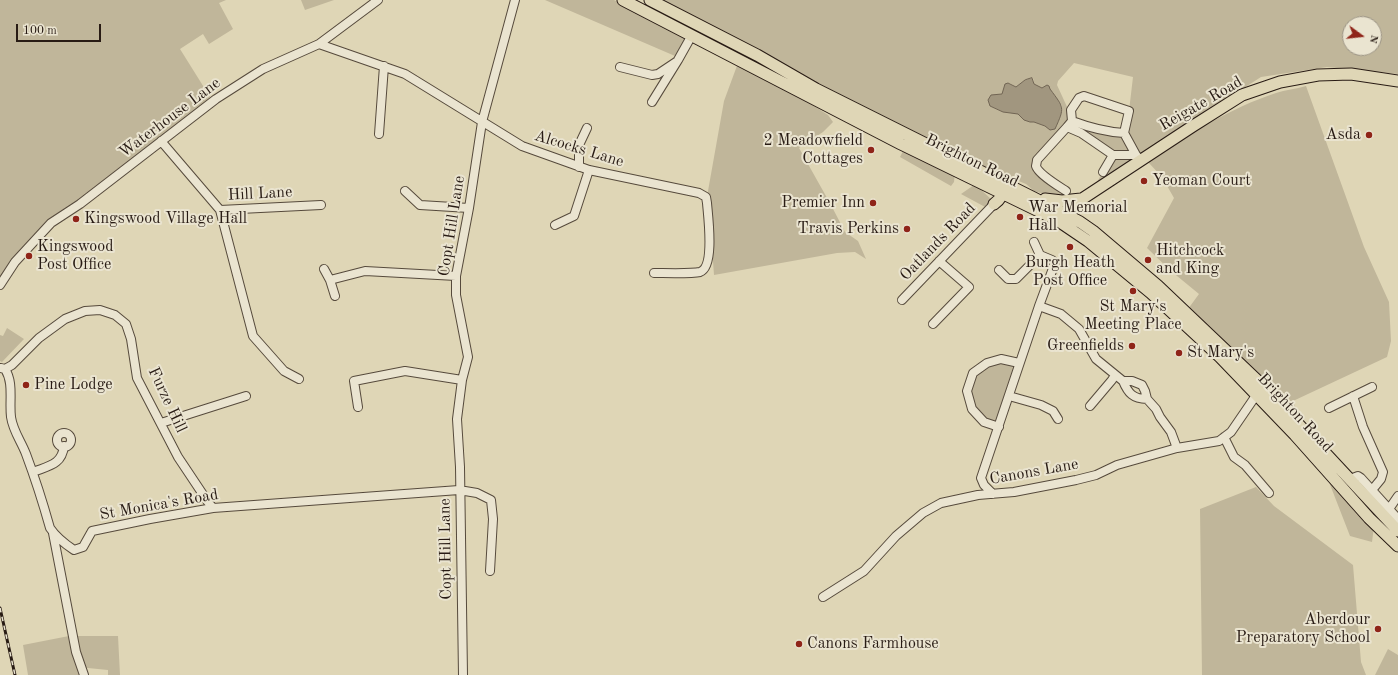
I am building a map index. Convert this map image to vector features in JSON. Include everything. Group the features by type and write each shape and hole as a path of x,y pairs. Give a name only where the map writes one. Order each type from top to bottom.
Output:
{"highway":[{"name":"Brighton Road","path":"623,0 901,144 986,186 1062,219 1080,222 1158,286 1260,391 1350,479 1398,531"},
{"name":"Brighton Road","path":"650,0 757,55 816,89 1034,198 1062,219 1151,293 1260,391 1369,518 1398,546"},
{"name":"Reigate Road","path":"1062,219 1082,199 1138,157 1242,96 1280,82 1318,76 1351,74 1398,81"},
{"path":"994,204 999,201 1003,193 1001,182"},
{"path":"986,186 992,191 995,197 994,204"},
{"path":"1034,198 1058,201 1082,199"},
{"path":"1080,222 1076,212 1082,199"}],"street":[{"name":"Waterhouse Lane","path":"0,285 15,262 51,223 80,204 216,98 262,69 319,44 378,0"},
{"name":"Copt Hill Lane","path":"463,675 459,490 460,467 457,419 462,380 468,357 456,295 456,276 470,208 482,122 515,0"},
{"path":"652,102 692,35"},
{"name":"Alcocks Lane","path":"319,44 405,74 522,146 589,170 699,193 706,197 710,252 704,270 697,272 654,273"},
{"path":"620,67 652,76 658,74 678,60"},
{"path":"379,134 384,66"},
{"path":"1066,191 1047,178 1038,170 1036,166 1037,160 1069,124 1071,110 1079,98 1084,96 1130,110 1124,133 1138,157"},
{"path":"1069,124 1083,129 1124,133"},
{"path":"579,167 579,145 587,128"},
{"path":"1083,129 1113,155 1138,157"},
{"name":"Hill Lane","path":"160,141 220,210 321,205"},
{"path":"1103,172 1113,155"},
{"path":"554,225 574,216 589,170"},
{"path":"406,191 420,205 470,208"},
{"name":"Oatlands Road","path":"902,300 994,204"},
{"path":"220,210 253,336 284,370 300,379"},
{"path":"978,495 981,478 1019,363 1055,263 1052,260 1040,255 1034,242"},
{"path":"998,270 1008,279 1016,279 1040,255"},
{"path":"933,324 969,287 939,261"},
{"path":"324,269 330,280 335,296"},
{"path":"330,280 365,271 456,276"},
{"path":"1039,306 1061,314 1079,329 1096,359 1122,381 1131,394 1138,399 1147,399"},
{"name":"Furze Hill","path":"2,368 12,365 39,338 65,319 85,311 100,310 115,315 126,324 131,338 138,378 178,457 213,508"},
{"path":"999,427 984,422 972,408 968,391 973,373 987,363 1001,359 1019,363"},
{"name":"St Monica's Road","path":"2,368 8,374 10,381 10,410 12,424 16,435 23,446 33,472 50,528 53,533 74,550 83,547 92,531 213,508 459,490 476,493 491,500 493,518 490,571"},
{"path":"358,407 354,380 406,371 462,380"},
{"path":"1090,406 1115,375"},
{"path":"1122,381 1132,381 1142,384 1147,399 1156,409 1171,432 1177,448"},
{"path":"1330,408 1372,387"},
{"name":"Canons Lane","path":"823,597 864,571 896,536 923,513 941,503 978,495 1014,492 1076,480 1096,475 1117,465 1177,448 1219,441 1231,432 1260,391"},
{"path":"161,423 246,396"},
{"path":"1009,396 1047,408 1052,411 1058,419"},
{"path":"1353,396 1362,427 1383,472 1381,479 1372,490"},
{"path":"1224,437 1234,457 1245,465 1269,493"},
{"path":"33,472 56,463 62,455 64,446"},
{"path":"1350,479 1358,476 1361,478 1398,519"},
{"path":"981,478 984,485 993,494"},
{"path":"1388,509 1398,496"},
{"path":"53,533 76,652 84,675"}],"shaded area":[{"path":"0,0 226,0 219,3 233,29 209,44 203,34 180,49 210,97 161,141 51,223 0,285"},
{"path":"301,0 334,0 305,10"},
{"path":"545,0 614,0 686,37 675,56"},
{"path":"658,0 1398,0 1398,74 1327,67 1261,77 1097,182 1113,155 1081,133 1084,126 1124,133 1129,111 1133,77 1074,63 1058,81 1057,85 1068,109 1068,121 1033,160 1035,171 1072,197 1057,198 1034,191 1026,184 994,171 850,101","holes":["1033,78 1034,84 1042,88 1045,87 1062,106 1060,117 1045,126 1034,121 1030,122 1018,113 998,110 990,106 998,95 1002,94 1009,83 1016,87 1025,80"]},
{"path":"738,63 775,81 828,115 833,122 823,132 799,148 845,232 858,241 866,259 855,252 837,253 714,275 708,191 724,101"},
{"path":"1032,78 1034,84 1042,88 1047,85 1049,86 1062,108 1062,112 1055,129 1050,130 1045,126 1024,120 1018,114 1003,112 990,106 988,100 991,95 1002,94 1005,84 1008,83 1016,87 1025,80"},
{"path":"1306,86 1364,247 1389,302 1391,341 1387,357 1293,401 1296,408 1278,395 1188,309 1199,294 1171,271 1147,248 1174,198 1162,177 1148,162 1194,132 1242,106 1276,93"},
{"path":"909,150 955,173 954,182 951,186 900,157 903,151"},
{"path":"974,185 991,199 991,202 987,208 961,194"},
{"path":"7,328 24,339 2,362 0,361 0,335 3,336"},
{"path":"987,363 1019,363 999,427 984,422 972,409 967,391 973,373"},
{"path":"1329,482 1374,526 1372,542 1350,536"},
{"path":"1256,487 1274,506 1353,565 1361,662 1366,675 1202,675 1200,509"},
{"path":"69,636 118,636 120,675 108,675 108,670 78,667 80,675 28,675 23,645"},
{"path":"1388,649 1398,655 1398,675 1375,675"}],"railway":[{"path":"0,608 15,675"}],"place":[{"name":"Asda","path":"1369,135"},
{"name":"2 Meadowfield Cottages","path":"871,150"},
{"name":"Yeoman Court","path":"1144,181"},
{"name":"Premier Inn","path":"873,203"},
{"name":"War Memorial Hall","path":"1020,217"},
{"name":"Kingswood Village Hall","path":"76,219"},
{"name":"Travis Perkins","path":"907,229"},
{"name":"Burgh Heath Post Office","path":"1070,247"},
{"name":"Kingswood Post Office","path":"29,256"},
{"name":"Hitchcock and King","path":"1148,260"},
{"name":"St Mary's Meeting Place","path":"1133,291"},
{"name":"Greenfields","path":"1132,346"},
{"name":"St Mary's","path":"1179,353"},
{"name":"Pine Lodge","path":"26,385"},
{"name":"Aberdour Preparatory School","path":"1378,629"},
{"name":"Canons Farmhouse","path":"799,644"}]}
